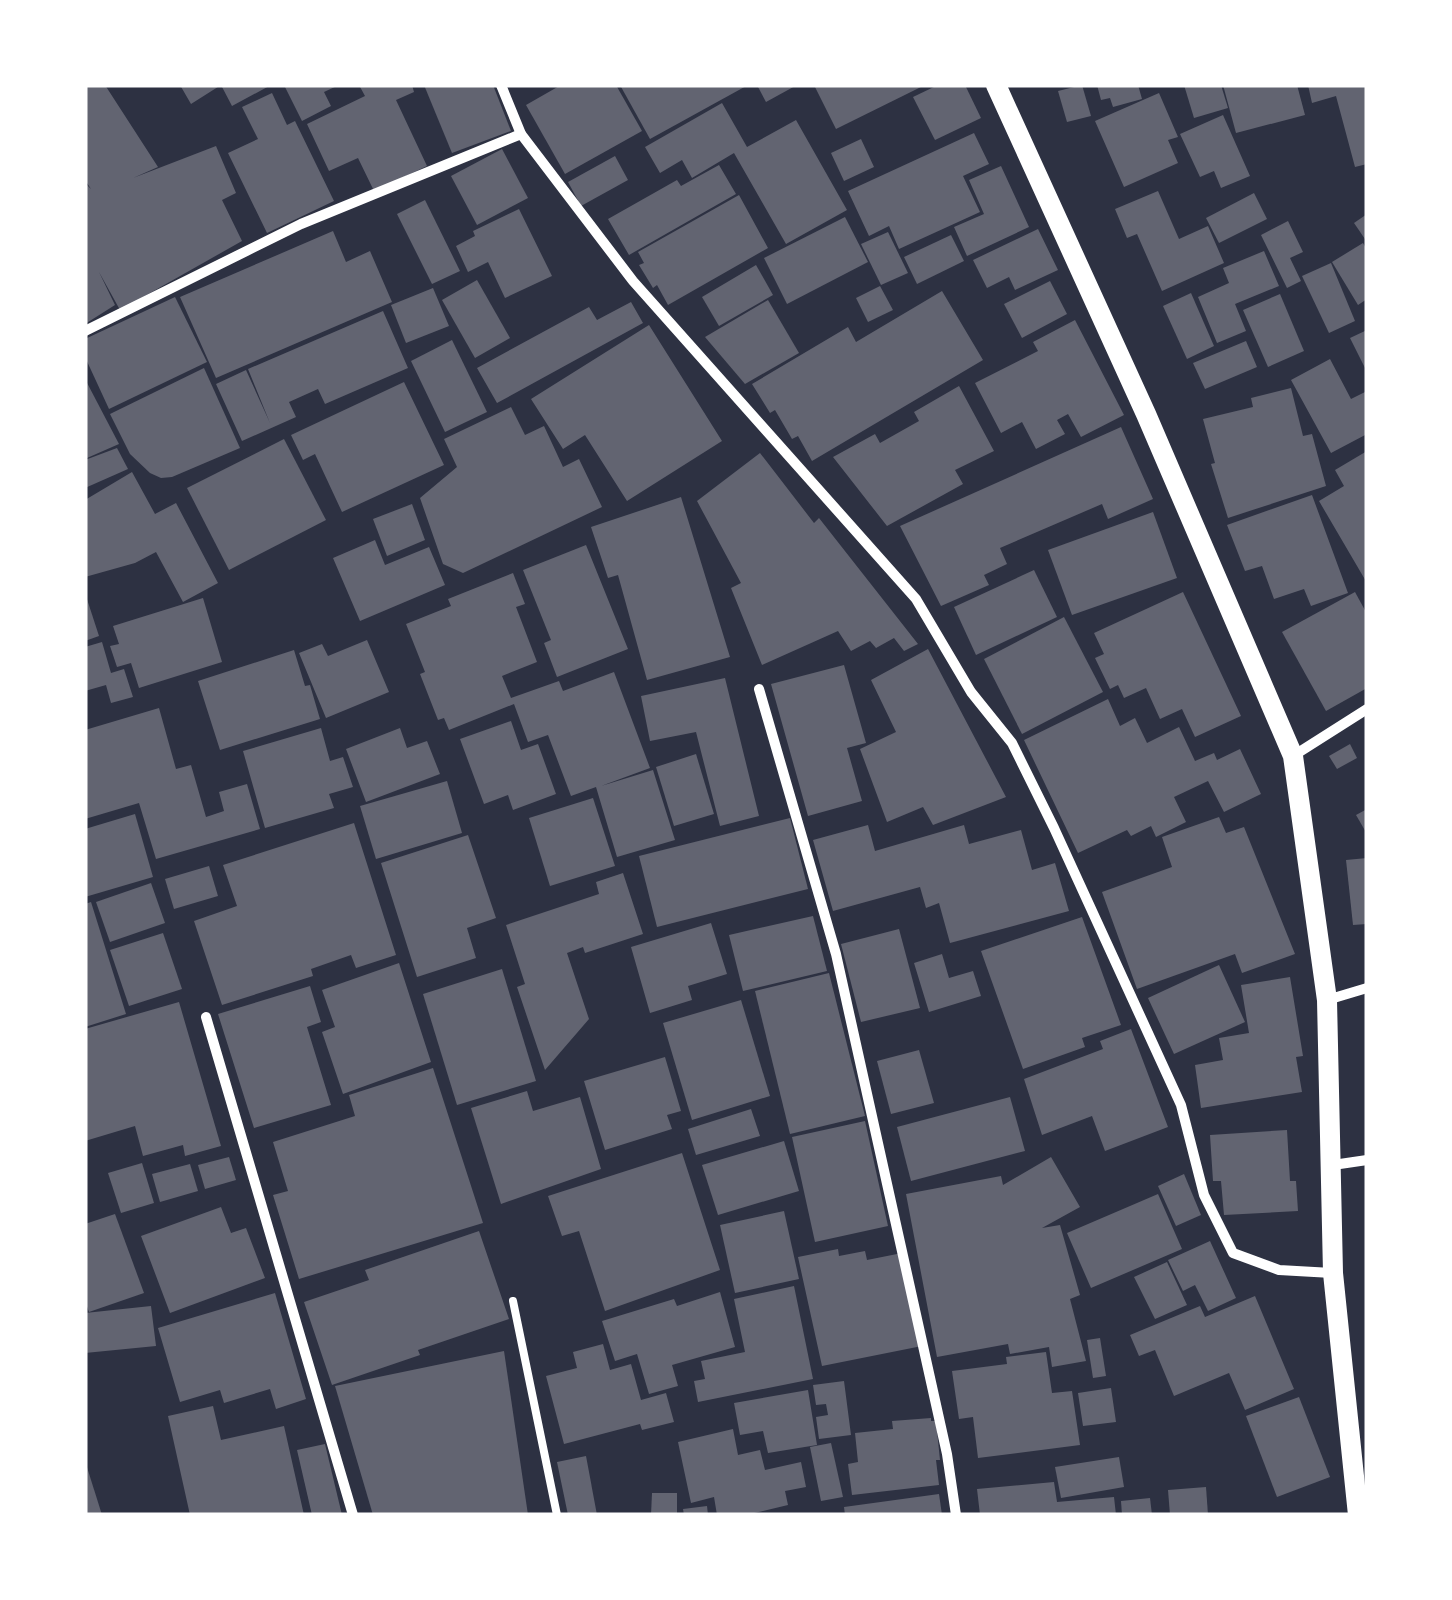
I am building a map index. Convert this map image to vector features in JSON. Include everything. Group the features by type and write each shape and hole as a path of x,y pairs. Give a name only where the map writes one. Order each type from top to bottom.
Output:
{"main road":[{"path":"996,85 1146,414 1294,756 1327,1000 1333,1274 1358,1515"}],"street":[{"path":"501,85 520,134 633,281 916,599 971,692 1012,744 1182,1105 1204,1195 1233,1254 1279,1270 1333,1274"},
{"path":"85,331 300,224 520,134"},
{"path":"759,689 836,954 948,1454 956,1515"},
{"path":"1294,756 1367,709"},
{"path":"1327,1000 1367,988"},
{"path":"206,1017 353,1515"},
{"path":"1333,1166 1367,1160"}],"lane":[{"path":"514,1301 557,1515"}],"building":[{"path":"85,85 105,85 158,167 133,178 216,146 236,193 222,200 242,241 120,310 99,272 115,305 85,324 85,183 91,189 85,180"},
{"path":"180,85 221,85 191,104"},
{"path":"221,85 271,85 232,106"},
{"path":"284,85 339,85 324,92 331,106 302,121"},
{"path":"359,85 412,85 414,92 396,100 427,166 374,191 358,158 329,171 307,124 365,96"},
{"path":"424,85 493,85 511,131 452,153"},
{"path":"561,85 616,85 642,131 565,174 526,105"},
{"path":"620,85 748,85 650,139"},
{"path":"757,85 797,85 766,102"},
{"path":"814,85 925,85 836,129"},
{"path":"938,85 965,85 981,118 935,140 913,97"},
{"path":"1082,85 1091,116 1067,122 1058,91"},
{"path":"1097,85 1138,85 1142,99 1113,107 1110,98 1101,100"},
{"path":"1184,85 1221,85 1228,108 1194,118"},
{"path":"1223,85 1297,85 1305,115 1236,133"},
{"path":"1308,85 1367,85 1367,164 1355,167 1336,96 1312,103"},
{"path":"272,93 287,125 295,121 334,201 267,233 228,153 258,139 242,107"},
{"path":"1159,93 1178,137 1168,140 1178,163 1124,187 1095,121"},
{"path":"722,103 747,147 796,120 847,210 786,244 734,153 692,178 682,160 660,173 645,147"},
{"path":"1223,115 1250,176 1221,188 1214,171 1200,177 1180,134"},
{"path":"974,133 989,164 963,176 980,212 899,249 889,226 869,236 848,191"},
{"path":"861,139 874,167 844,181 831,153"},
{"path":"502,149 528,198 477,225 451,176"},
{"path":"615,156 628,180 581,206 568,182"},
{"path":"719,165 736,194 629,255 608,219 677,180 681,186"},
{"path":"1001,166 1029,227 967,256 954,227 984,214 969,180"},
{"path":"1158,191 1179,239 1208,226 1224,263 1162,291 1137,234 1127,238 1115,209"},
{"path":"1254,193 1267,219 1219,243 1206,218"},
{"path":"739,195 768,248 668,305 639,265 644,263 638,252"},
{"path":"425,200 460,271 432,284 397,214"},
{"path":"519,209 552,276 505,298 488,262 468,272 456,246 475,236 473,231"},
{"path":"1367,214 1367,242 1354,223"},
{"path":"845,217 868,262 787,304 764,258"},
{"path":"1288,221 1303,252 1290,258 1301,281 1287,288 1261,235"},
{"path":"1038,229 1058,270 1015,290 1009,277 987,288 973,260"},
{"path":"333,231 346,262 370,251 392,302 216,378 180,297"},
{"path":"888,232 908,273 881,285 861,244"},
{"path":"951,235 964,261 917,284 904,257"},
{"path":"1363,243 1367,250 1367,299 1358,305 1332,262"},
{"path":"1264,251 1279,286 1235,304 1246,331 1217,343 1198,297 1229,283 1223,268"},
{"path":"1331,263 1355,321 1329,333 1302,276"},
{"path":"756,265 773,295 719,326 702,297"},
{"path":"477,280 510,338 475,358 442,300"},
{"path":"1050,281 1067,314 1022,338 1004,304"},
{"path":"880,286 893,310 868,322 856,298"},
{"path":"433,288 449,326 406,343 391,305"},
{"path":"942,291 983,360 812,461 798,436 792,439 775,410 770,413 752,384 848,327 856,342"},
{"path":"1191,293 1214,346 1187,359 1163,306"},
{"path":"1280,294 1304,351 1268,367 1243,310"},
{"path":"175,297 207,362 109,409 85,357 85,339"},
{"path":"768,300 799,353 745,384 705,337"},
{"path":"631,302 643,323 497,403 477,368 589,307 597,320"},
{"path":"383,311 408,368 325,404 318,389 289,402 296,417 242,441 216,384 246,370 270,423 248,369"},
{"path":"1075,320 1124,415 1081,437 1068,414 1057,420 1065,434 1036,449 1022,422 1001,433 975,383 1038,351 1033,342"},
{"path":"649,325 722,441 627,501 585,435 563,449 531,399"},
{"path":"1367,330 1367,372 1350,338"},
{"path":"452,340 487,412 445,432 411,361"},
{"path":"1246,341 1257,367 1205,389 1193,363"},
{"path":"1330,359 1351,399 1367,391 1367,434 1331,453 1291,380"},
{"path":"204,368 240,448 161,478 130,454 110,414"},
{"path":"85,379 119,444 87,458 85,454"},
{"path":"404,382 444,465 342,512 315,454 303,460 291,435"},
{"path":"959,386 994,451 955,470 963,484 887,526 833,457 875,434 880,443 919,421 914,412"},
{"path":"1291,388 1303,436 1312,434 1326,486 1228,518 1211,464 1215,463 1203,419 1253,407 1251,398"},
{"path":"511,407 525,435 544,426 563,467 579,459 602,507 463,573 443,564 420,498 457,467 444,439"},
{"path":"1121,427 1153,499 1108,519 1102,504 1000,548 1007,564 984,575 989,585 941,606 900,526"},
{"path":"284,439 326,520 229,570 187,488"},
{"path":"117,448 128,469 85,488 85,460"},
{"path":"1367,451 1367,583 1319,501 1344,486 1335,470"},
{"path":"760,453 814,523 819,518 918,644 904,651 894,638 876,648 870,641 851,651 838,631 762,665 731,588 741,583 697,501"},
{"path":"132,472 155,514 176,503 218,583 183,602 156,552 135,563 85,577 85,500"},
{"path":"1312,495 1348,593 1311,606 1304,589 1274,599 1262,566 1245,571 1227,525"},
{"path":"681,497 730,657 647,680 618,575 608,578 591,527"},
{"path":"412,504 425,540 387,556 373,519"},
{"path":"1153,512 1177,578 1072,615 1048,550"},
{"path":"375,540 385,565 429,547 445,585 360,621 333,558"},
{"path":"586,545 628,649 557,677 544,643 551,640 523,570"},
{"path":"1034,570 1057,617 976,655 954,607"},
{"path":"513,573 525,604 516,607 537,662 502,676 511,698 559,681 563,691 614,672 650,768 601,786 653,770 675,840 617,857 596,787 571,796 548,735 528,742 514,704 449,730 444,718 438,720 406,624 451,606 448,599"},
{"path":"1183,592 1241,716 1195,737 1182,709 1160,719 1146,688 1124,698 1118,685 1110,689 1095,658 1104,654 1094,633"},
{"path":"1355,592 1367,614 1367,688 1326,711 1282,632"},
{"path":"85,593 99,636 85,641"},
{"path":"203,598 222,662 139,688 131,663 117,667 110,646 119,644 113,626"},
{"path":"1064,617 1103,692 1022,734 984,659"},
{"path":"367,640 389,692 326,718 299,653 322,644 328,656"},
{"path":"102,642 111,673 124,669 133,697 111,703 106,685 85,691 85,647"},
{"path":"928,649 1006,797 933,825 923,807 887,822 860,749 896,732 871,680"},
{"path":"294,650 320,719 220,750 198,681"},
{"path":"844,665 866,743 847,748 862,801 808,816 771,684"},
{"path":"725,678 759,816 720,826 696,732 650,741 641,696"},
{"path":"1108,699 1120,726 1135,718 1147,743 1179,727 1195,761 1214,753 1217,760 1240,749 1261,794 1224,812 1208,781 1174,797 1186,822 1156,837 1151,826 1131,836 1127,830 1078,853 1024,740"},
{"path":"159,708 176,769 191,765 206,817 224,811 219,792 247,784 260,829 156,859 139,803 85,819 85,730"},
{"path":"511,721 521,750 538,744 556,794 513,810 508,795 484,804 460,739"},
{"path":"321,728 330,761 343,757 353,787 329,794 334,808 265,828 243,751"},
{"path":"400,728 407,748 427,741 440,774 366,802 346,749"},
{"path":"1350,744 1357,758 1337,769 1329,756"},
{"path":"696,754 714,814 674,826 656,767"},
{"path":"447,781 462,833 376,859 360,806"},
{"path":"593,798 615,866 550,886 529,818"},
{"path":"1367,809 1367,834 1356,815"},
{"path":"135,814 153,877 85,897 85,829"},
{"path":"1219,817 1226,833 1244,827 1295,954 1242,973 1235,954 1137,989 1102,892 1172,867 1162,837"},
{"path":"790,818 808,889 657,927 639,856"},
{"path":"354,823 396,955 356,968 351,955 311,969 313,976 222,1005 194,921 237,906 223,865"},
{"path":"868,825 875,851 964,825 969,844 1021,830 1032,870 1055,863 1069,911 950,943 939,903 926,908 920,887 833,911 813,840"},
{"path":"468,835 496,918 467,928 476,958 417,977 381,863"},
{"path":"1367,858 1367,924 1353,925 1346,860"},
{"path":"209,866 218,896 174,909 165,879"},
{"path":"623,873 643,934 585,953 583,947 567,953 589,1019 545,1070 517,987 525,984 506,925 599,894 596,882"},
{"path":"151,883 165,923 110,942 96,902"},
{"path":"91,902 126,1014 85,1027 85,904"},
{"path":"813,916 827,971 743,991 729,935"},
{"path":"1082,917 1121,1025 1082,1038 1085,1047 1023,1069 981,951"},
{"path":"711,923 727,974 688,986 692,1000 650,1013 631,947"},
{"path":"899,929 920,1008 861,1022 841,944"},
{"path":"163,933 182,989 129,1006 110,950"},
{"path":"942,954 949,978 973,971 981,996 929,1012 914,963"},
{"path":"399,963 431,1062 343,1094 322,1032 335,1027 322,990"},
{"path":"1219,965 1245,1022 1174,1054 1148,998"},
{"path":"502,969 536,1081 457,1105 423,994"},
{"path":"829,973 865,1116 790,1134 755,991"},
{"path":"1290,977 1303,1056 1296,1057 1302,1092 1201,1108 1195,1065 1223,1060 1219,1038 1249,1033 1241,985"},
{"path":"310,986 321,1022 307,1027 331,1105 254,1128 218,1014"},
{"path":"741,1000 770,1096 692,1120 663,1023"},
{"path":"179,1002 221,1146 185,1156 183,1145 143,1156 135,1126 85,1141 85,1029"},
{"path":"1131,1029 1168,1127 1105,1151 1092,1116 1042,1135 1024,1079 1103,1049 1100,1041"},
{"path":"919,1050 934,1103 891,1114 877,1061"},
{"path":"665,1057 681,1111 667,1115 672,1129 605,1150 584,1081"},
{"path":"433,1068 483,1223 299,1279 273,1195 288,1191 273,1142 355,1116 349,1095"},
{"path":"527,1091 533,1111 580,1097 601,1169 501,1204 471,1108"},
{"path":"1010,1097 1025,1151 911,1181 897,1127"},
{"path":"751,1109 760,1136 696,1155 688,1129"},
{"path":"865,1121 888,1226 815,1242 792,1137"},
{"path":"1287,1130 1290,1181 1296,1181 1298,1211 1224,1215 1221,1181 1213,1181 1210,1135"},
{"path":"784,1141 799,1191 718,1215 702,1165"},
{"path":"682,1153 720,1270 605,1311 579,1231 562,1236 548,1196"},
{"path":"229,1157 236,1180 205,1189 198,1165"},
{"path":"1051,1157 1080,1207 1042,1228 1060,1225 1080,1295 1070,1299 1086,1361 1052,1367 1049,1347 1010,1354 1008,1344 937,1357 906,1194 1001,1176 1003,1185"},
{"path":"142,1163 154,1203 121,1213 108,1173"},
{"path":"190,1164 198,1191 160,1202 152,1174"},
{"path":"1184,1174 1201,1215 1176,1226 1158,1186"},
{"path":"1158,1194 1182,1249 1091,1288 1067,1233"},
{"path":"221,1207 231,1233 246,1228 265,1278 170,1313 141,1236"},
{"path":"784,1211 799,1279 735,1293 720,1225"},
{"path":"115,1214 144,1293 89,1312 85,1301 85,1224"},
{"path":"479,1231 509,1319 332,1385 304,1302 369,1280 365,1270"},
{"path":"1210,1241 1236,1298 1208,1311 1195,1285 1183,1291 1168,1260"},
{"path":"838,1249 839,1256 865,1251 867,1260 902,1253 922,1346 822,1366 798,1257"},
{"path":"1167,1262 1187,1305 1155,1319 1134,1277"},
{"path":"794,1286 813,1379 698,1402 694,1381 705,1379 701,1361 745,1352 734,1299"},
{"path":"720,1292 735,1347 672,1365 678,1386 649,1394 637,1354 615,1361 602,1321 674,1299 677,1306"},
{"path":"275,1293 306,1399 276,1409 270,1389 224,1403 220,1390 180,1402 158,1328"},
{"path":"1255,1296 1294,1389 1245,1410 1229,1373 1174,1396 1155,1350 1139,1356 1130,1335 1200,1306 1205,1317"},
{"path":"151,1306 156,1346 85,1353 85,1313"},
{"path":"1100,1338 1106,1376 1093,1378 1087,1340"},
{"path":"603,1344 610,1370 631,1364 641,1400 666,1393 674,1422 642,1430 640,1424 564,1444 546,1376 577,1368 573,1352"},
{"path":"504,1351 528,1515 373,1515 335,1386"},
{"path":"1046,1352 1052,1393 1072,1391 1080,1445 978,1458 973,1417 959,1419 952,1371 1007,1364 1006,1357"},
{"path":"844,1381 851,1435 819,1439 816,1417 828,1415 826,1404 816,1405 813,1385"},
{"path":"1111,1388 1116,1422 1083,1426 1078,1393"},
{"path":"808,1390 817,1445 768,1453 763,1431 740,1435 734,1403"},
{"path":"1299,1397 1330,1477 1277,1497 1246,1416"},
{"path":"213,1406 221,1440 284,1426 304,1515 190,1515 168,1416"},
{"path":"892,1421 936,1421 939,1485 852,1495 848,1464 858,1462 855,1433 893,1429"},
{"path":"733,1429 738,1455 760,1450 765,1470 801,1462 806,1487 785,1491 788,1505 746,1515 717,1515 714,1497 691,1503 678,1442"},
{"path":"831,1443 843,1497 821,1501 810,1447"},
{"path":"325,1444 342,1515 312,1515 297,1450"},
{"path":"586,1456 597,1515 568,1515 557,1462"},
{"path":"1119,1457 1124,1487 1061,1498 1055,1467"},
{"path":"86,1464 102,1515 85,1515"},
{"path":"1054,1482 1057,1502 1114,1497 1116,1515 980,1515 977,1489"},
{"path":"1206,1487 1208,1515 1170,1515 1168,1490"},
{"path":"652,1493 677,1493 677,1515 651,1515"},
{"path":"939,1494 942,1515 845,1515 844,1507"},
{"path":"1150,1498 1152,1515 1122,1515 1121,1501"},
{"path":"707,1506 708,1515 684,1515 683,1509"}]}
